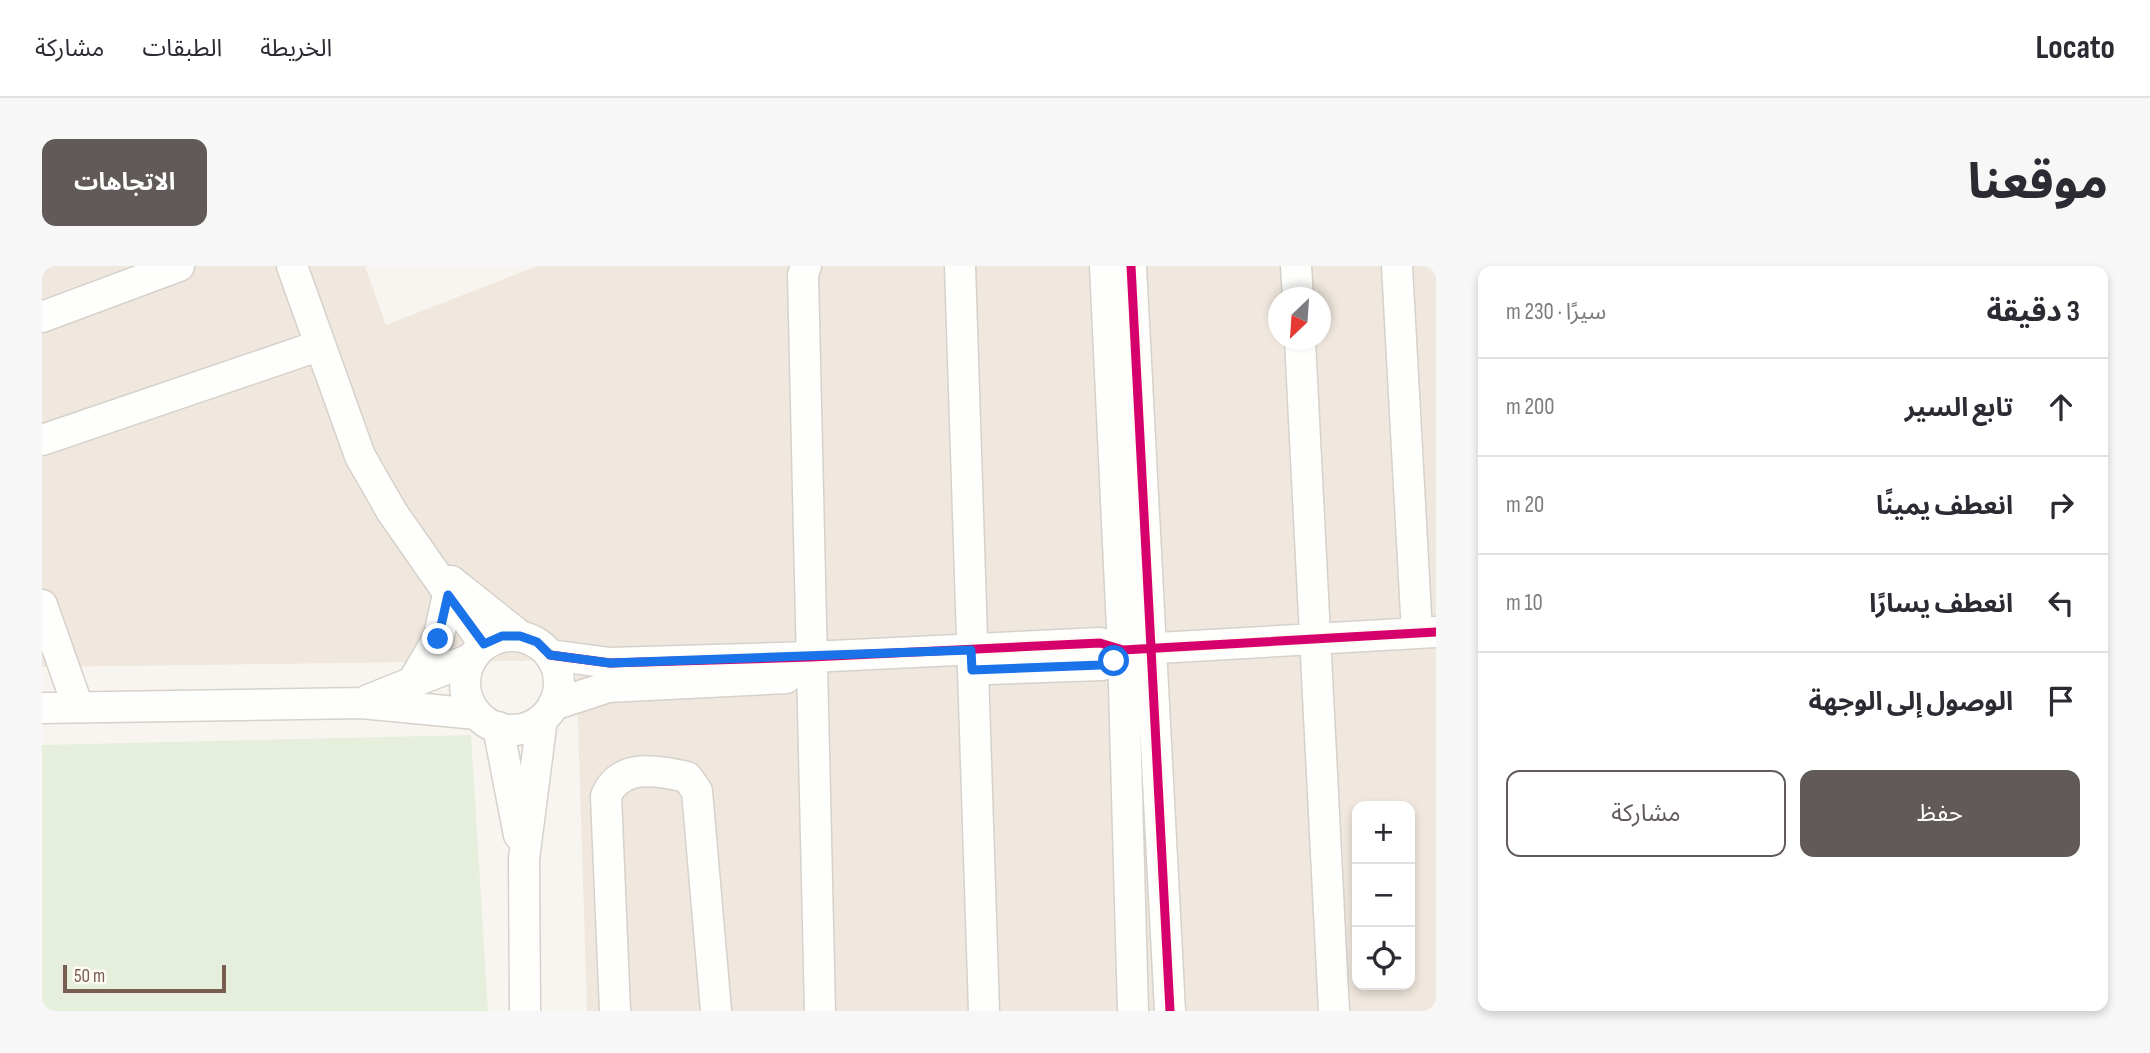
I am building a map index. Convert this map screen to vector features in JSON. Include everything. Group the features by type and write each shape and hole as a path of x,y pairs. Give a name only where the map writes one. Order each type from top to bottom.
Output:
{"street":[{"path":"42,317 178,266"},
{"path":"292,266 318,346 360,456 392,512 431,565 478,652"},
{"path":"806,266 803,275 820,1011"},
{"path":"960,266 984,1011"},
{"path":"1105,266 1136,650 1170,1011"},
{"path":"1131,266 1136,650 1133,1011"},
{"path":"1296,266 1297,287"},
{"path":"42,708 361,703 487,720 513,729 528,727 547,712 608,687 811,667 972,660 1100,643 1136,650 1426,633 1397,266"},
{"path":"42,440 318,346"},
{"path":"1300,350 1334,1011"},
{"path":"431,565 520,636 537,642 550,655 558,671 559,689 547,712 524,859 525,1011"},
{"path":"412,683 438,639 448,595"},
{"path":"42,605 78,707"},
{"path":"361,703 478,652 502,636 520,636"},
{"path":"478,652 465,678 467,697 487,720 524,859"},
{"path":"550,655 610,663 811,667"},
{"path":"615,1011 606,796 611,783 620,775 659,770 687,777 697,791 716,1011"}],"shaded area":[{"path":"42,266 365,266 386,325 537,266 1436,266 1436,1011 587,1011 576,660 42,667"}],"green space":[{"path":"471,735 488,1011 42,1011 42,745"}],"cycle path":[{"path":"1131,266 1170,1011"},
{"path":"550,655 610,663 811,657 1100,643 1123,650 1436,632"}],"route":[{"path":"438,639 448,595 484,644 502,636 520,636 537,642 550,655 610,663 971,650 972,670 1101,665 1114,661"}]}
